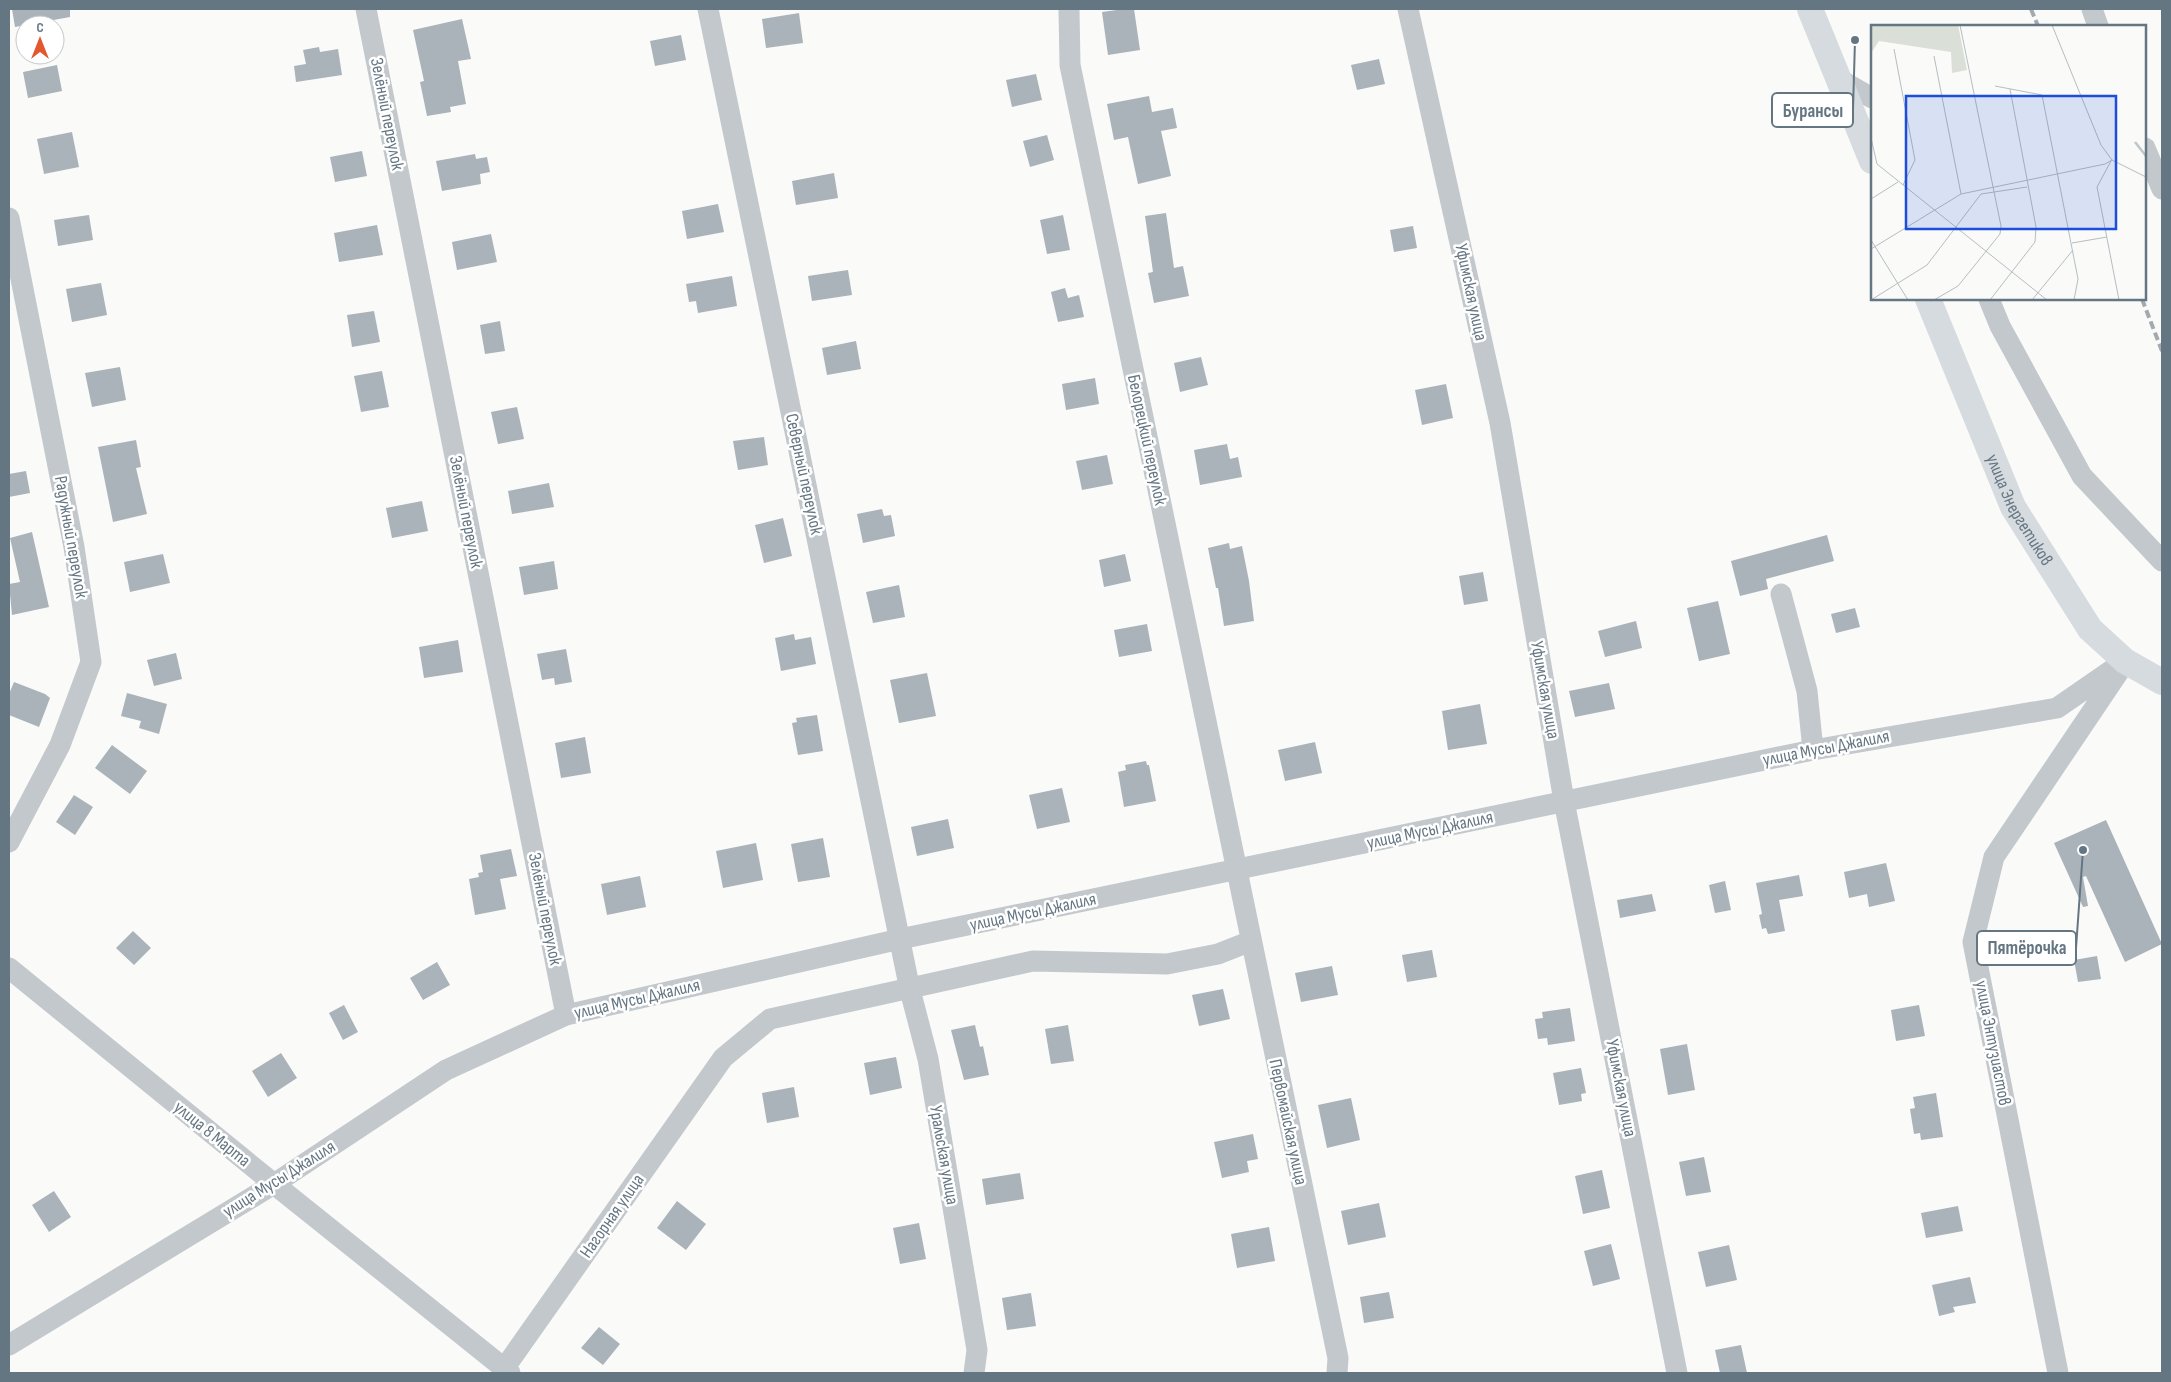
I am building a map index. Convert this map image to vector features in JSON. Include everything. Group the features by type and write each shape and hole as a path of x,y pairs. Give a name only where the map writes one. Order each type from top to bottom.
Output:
{"main road":[{"path":"1810,9 1871,159"},
{"name":"улица Энергетиков","path":"1928,300 2013,506 2090,629 2125,661 2162,682"}],"street":[{"name":"Зелёный переулок","path":"366,9 566,1014"},
{"name":"Северный переулок","path":"708,9 900,939"},
{"name":"Белорецкий переулок","path":"1070,9 1070,65 1236,870"},
{"name":"Уфимская улица","path":"1408,9 1500,423 1564,802 1677,1373"},
{"path":"2092,9 2098,25"},
{"path":"1838,79 1871,97"},
{"path":"2146,150 2162,189"},
{"name":"Радужный переулок","path":"9,218 74,547 91,662 60,745 9,842"},
{"path":"1989,300 2000,326 2082,476 2162,561"},
{"path":"1781,594 1807,691 1813,750"},
{"name":"улица Мусы Джалиля","path":"9,1345 274,1184 446,1070 566,1014 900,939 1813,750 2057,708 2125,661"},
{"name":"улица Энтузиастов","path":"2058,1373 1973,942 1994,857 2125,661"},
{"name":"Первомайская улица","path":"1236,870 1338,1358 1337,1373"},
{"name":"Уральская улица","path":"900,939 910,990 928,1059 977,1350 974,1373"},
{"name":"Нагорная улица","path":"505,1372 723,1058 770,1019 910,990 1033,961 1167,964 1218,954 1251,941"},
{"name":"улица 8 Марта","path":"9,968 505,1372"}],"building":[{"path":"12,9 70,9 70,17 65,18 65,15 15,15 15,27"},
{"path":"1134,9 1140,50 1108,55 1102,12"},
{"path":"799,13 803,43 766,48 762,19"},
{"path":"462,19 471,59 458,61 466,104 450,107 451,112 427,116 420,82 424,81 413,30"},
{"path":"681,35 686,60 655,66 650,41"},
{"path":"319,47 320,52 338,49 342,75 296,82 294,66 306,64 303,50"},
{"path":"1379,59 1385,84 1357,90 1351,65"},
{"path":"57,65 62,91 28,98 23,72"},
{"path":"1036,74 1042,100 1012,107 1006,80"},
{"path":"1149,96 1152,112 1173,108 1177,128 1161,131 1171,176 1138,184 1128,137 1114,140 1107,104"},
{"path":"72,132 79,167 44,174 37,139"},
{"path":"1047,135 1054,160 1030,167 1023,141"},
{"path":"362,151 367,176 335,182 330,157"},
{"path":"475,154 476,159 487,157 490,172 480,174 481,184 442,191 436,161"},
{"path":"834,173 838,198 796,205 792,181"},
{"path":"718,204 724,232 687,239 682,211"},
{"path":"1166,213 1174,268 1183,266 1189,296 1154,303 1148,273 1153,272 1145,216"},
{"path":"89,215 93,240 58,246 54,220"},
{"path":"1063,215 1070,250 1047,254 1040,220"},
{"path":"377,225 383,255 339,262 334,233"},
{"path":"1413,226 1417,248 1394,252 1390,230"},
{"path":"491,234 497,262 457,270 452,242"},
{"path":"848,270 852,295 812,301 808,276"},
{"path":"732,276 737,306 698,313 696,301 689,302 686,284"},
{"path":"101,283 107,315 72,322 66,289"},
{"path":"1065,288 1068,298 1079,295 1084,317 1058,322 1051,292"},
{"path":"374,311 380,342 352,347 347,315"},
{"path":"500,321 505,351 485,354 480,325"},
{"path":"856,341 861,369 827,375 822,348"},
{"path":"1201,357 1208,385 1180,392 1174,363"},
{"path":"120,367 126,400 92,407 85,373"},
{"path":"382,371 389,407 361,412 354,376"},
{"path":"1095,378 1099,404 1066,410 1062,384"},
{"path":"1446,384 1453,418 1422,425 1415,390"},
{"path":"517,407 524,439 498,444 491,412"},
{"path":"764,437 768,465 738,470 733,441"},
{"path":"136,440 141,467 136,468 147,514 113,522 98,447"},
{"path":"1227,444 1230,459 1238,457 1242,477 1200,485 1194,450"},
{"path":"1107,455 1113,484 1082,490 1076,461"},
{"path":"26,471 30,493 9,497 9,474"},
{"path":"549,483 554,507 512,514 508,491"},
{"path":"422,501 428,531 392,538 386,508"},
{"path":"882,509 884,516 891,515 895,536 863,543 857,514"},
{"path":"783,518 792,556 764,563 755,525"},
{"path":"32,532 49,607 12,615 9,584 20,582 10,538"},
{"path":"1827,535 1834,561 1766,579 1768,589 1740,596 1731,561"},
{"path":"1229,543 1230,549 1242,546 1254,621 1224,626 1218,588 1216,588 1208,548"},
{"path":"163,554 170,583 130,592 124,562"},
{"path":"1125,554 1131,581 1104,587 1099,560"},
{"path":"554,561 558,589 524,595 519,567"},
{"path":"1483,572 1488,601 1464,605 1459,576"},
{"path":"899,585 905,617 873,623 866,592"},
{"path":"1718,601 1730,654 1699,661 1687,608"},
{"path":"1855,608 1860,627 1836,633 1831,614"},
{"path":"1636,621 1642,648 1605,657 1598,631"},
{"path":"1147,624 1152,651 1119,657 1114,630"},
{"path":"794,634 795,640 811,637 816,664 781,671 775,638"},
{"path":"458,640 463,672 424,678 419,647"},
{"path":"566,649 572,682 555,685 554,678 542,680 537,654"},
{"path":"176,653 182,679 154,686 147,660"},
{"path":"927,673 936,716 899,723 890,680"},
{"path":"14,682 45,694 50,698 39,727 9,715 9,694"},
{"path":"1609,683 1615,709 1575,717 1569,691"},
{"path":"127,693 167,704 159,734 139,728 141,721 121,716"},
{"path":"1480,704 1487,744 1448,750 1442,711"},
{"path":"817,715 823,751 798,755 792,723 797,722 796,718"},
{"path":"585,737 591,773 561,778 555,743"},
{"path":"1315,742 1322,773 1285,781 1278,750"},
{"path":"112,745 147,771 130,794 95,768"},
{"path":"1146,761 1147,765 1149,765 1156,801 1124,807 1118,772 1126,770 1125,765"},
{"path":"1062,788 1070,822 1037,829 1029,795"},
{"path":"74,795 93,807 75,835 56,822"},
{"path":"948,819 954,848 917,856 911,827"},
{"path":"2106,820 2162,944 2125,962 2086,876 2083,877 2088,906 2083,907 2054,843"},
{"path":"823,838 830,877 798,882 791,844"},
{"path":"756,843 763,880 723,888 716,851"},
{"path":"511,849 517,876 500,879 506,909 475,915 469,879 479,877 478,873 483,872 480,855"},
{"path":"1886,863 1895,901 1869,907 1867,894 1849,898 1844,872"},
{"path":"1799,875 1803,896 1779,900 1785,931 1768,934 1766,928 1762,929 1759,915 1762,914 1756,883"},
{"path":"640,876 646,907 607,915 601,884"},
{"path":"1725,881 1731,910 1715,913 1709,885"},
{"path":"1652,894 1656,911 1620,918 1617,900"},
{"path":"133,931 151,948 134,965 116,948"},
{"path":"1432,950 1437,977 1407,982 1402,955"},
{"path":"2097,956 2101,979 2078,982 2074,960"},
{"path":"437,962 450,985 423,1000 410,978"},
{"path":"1332,966 1338,995 1301,1002 1295,973"},
{"path":"1223,989 1230,1019 1199,1026 1192,995"},
{"path":"344,1005 358,1032 343,1040 329,1013"},
{"path":"1919,1005 1925,1036 1896,1041 1891,1010"},
{"path":"1570,1008 1575,1041 1548,1045 1547,1038 1538,1039 1535,1019 1543,1018 1542,1012"},
{"path":"975,1025 980,1047 983,1046 989,1075 964,1080 951,1030"},
{"path":"1068,1025 1074,1061 1051,1064 1045,1029"},
{"path":"1687,1044 1695,1090 1668,1095 1660,1049"},
{"path":"281,1053 297,1078 268,1097 252,1071"},
{"path":"896,1057 902,1088 870,1095 864,1063"},
{"path":"1581,1068 1586,1093 1581,1094 1582,1101 1559,1105 1553,1073"},
{"path":"794,1087 799,1117 767,1123 762,1093"},
{"path":"1936,1093 1943,1137 1921,1140 1920,1133 1914,1134 1910,1109 1915,1108 1913,1097"},
{"path":"1351,1098 1360,1140 1327,1148 1318,1105"},
{"path":"1253,1134 1258,1159 1247,1161 1249,1172 1222,1178 1214,1142"},
{"path":"1704,1157 1711,1192 1686,1196 1679,1162"},
{"path":"1602,1170 1610,1208 1583,1214 1575,1176"},
{"path":"1020,1173 1024,1199 986,1205 982,1179"},
{"path":"54,1191 71,1217 49,1232 32,1205"},
{"path":"677,1201 706,1224 686,1250 657,1228"},
{"path":"1379,1203 1386,1237 1348,1245 1341,1211"},
{"path":"1958,1206 1963,1231 1926,1238 1921,1213"},
{"path":"919,1223 926,1259 900,1264 893,1228"},
{"path":"1269,1227 1275,1261 1237,1268 1231,1234"},
{"path":"1611,1244 1620,1279 1593,1286 1584,1251"},
{"path":"1729,1245 1737,1280 1706,1287 1698,1252"},
{"path":"1970,1277 1976,1303 1953,1307 1955,1312 1939,1316 1932,1285"},
{"path":"1389,1292 1394,1318 1364,1323 1360,1297"},
{"path":"1031,1293 1036,1326 1007,1330 1002,1298"},
{"path":"599,1327 620,1344 603,1365 581,1348"},
{"path":"1741,1345 1747,1373 1720,1373 1715,1350"}],"railway":[{"path":"2031,9 2038,25"},
{"path":"2142,300 2162,351"}],"place":[{"name":"Бурансы","path":"1855,40"},
{"name":"Пятёрочка","path":"2083,850"}]}
